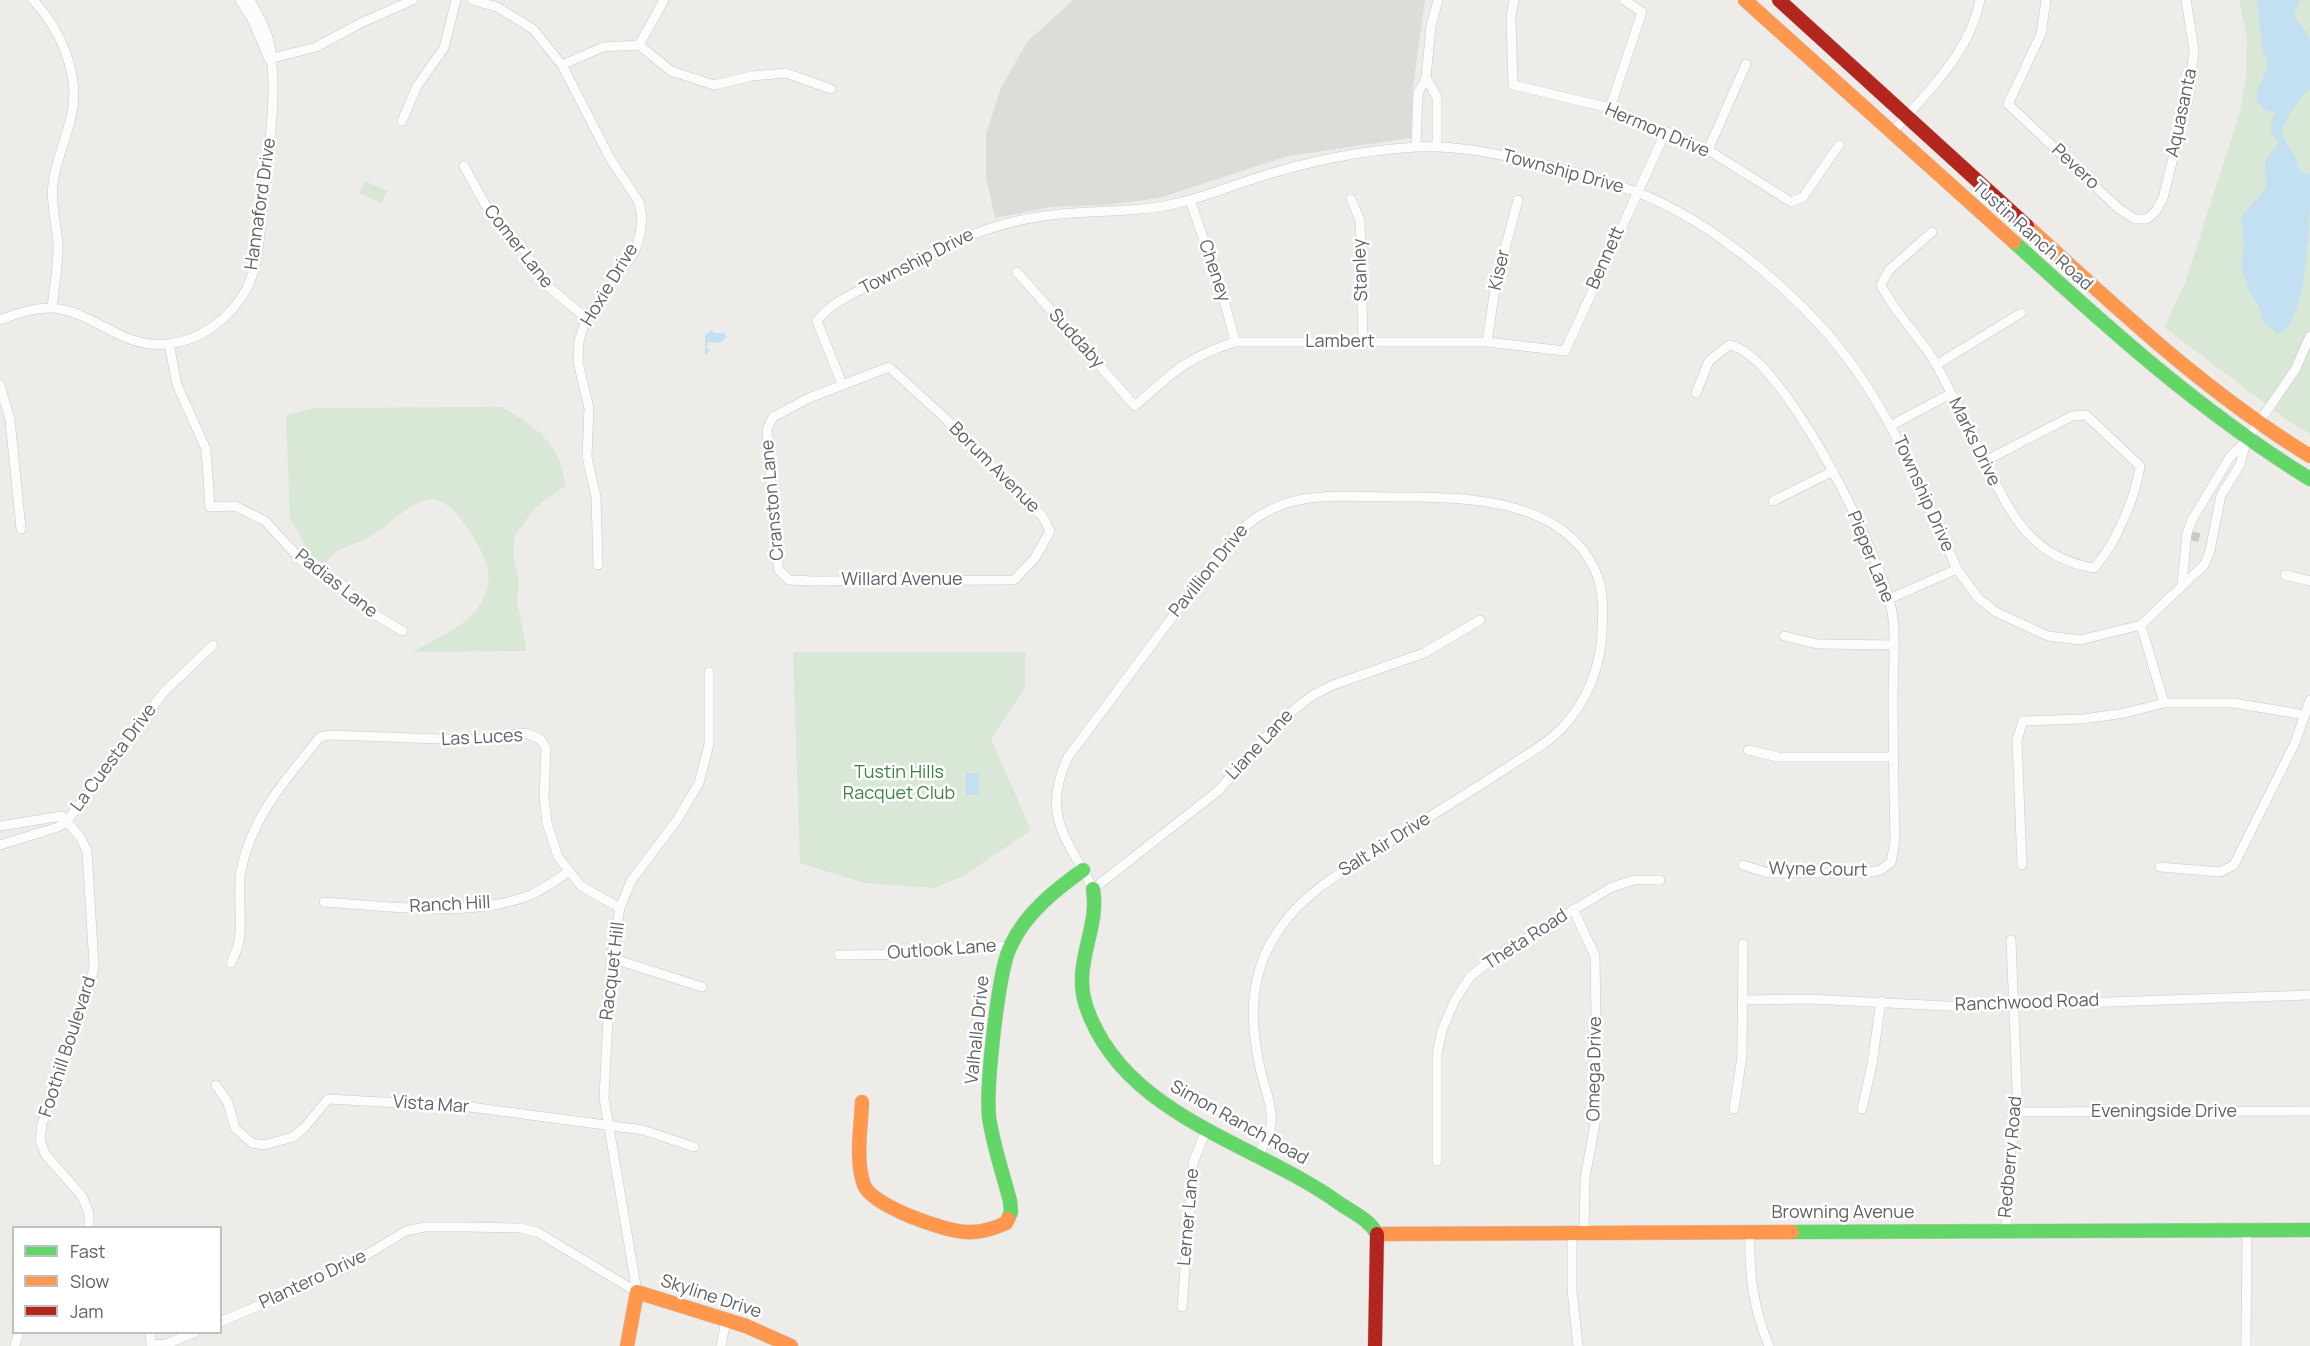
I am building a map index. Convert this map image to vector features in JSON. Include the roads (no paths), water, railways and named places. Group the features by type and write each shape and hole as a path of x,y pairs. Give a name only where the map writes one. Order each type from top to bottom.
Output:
{"street":[{"path":"33,0 43,11 61,40 69,62 74,91 72,110 53,185 52,207 58,247 52,308"},
{"path":"240,0 251,17 270,59"},
{"path":"250,0 260,18 270,46 270,59"},
{"path":"270,59 316,47 363,22 413,0"},
{"path":"402,121 417,86 444,48 456,0"},
{"name":"Hoxie Drive","path":"472,0 497,7 533,29 562,65 611,160 632,189 642,217 634,253 586,318 579,341 578,362 589,408 586,457 596,497 598,565"},
{"path":"639,45 664,0"},
{"path":"1416,147 1418,93 1426,78 1431,26 1438,0"},
{"name":"Hermon Drive","path":"1514,0 1511,16 1513,85 1611,108 1708,150 1791,202 1803,197 1839,145"},
{"path":"1611,108 1642,12 1624,0"},
{"name":"Tustin Ranch Road","path":"1745,0 2191,400 2246,441 2310,479"},
{"name":"Tustin Ranch Road","path":"1779,0 1907,115 2033,234 2170,356 2256,423 2310,456"},
{"path":"1893,132 1948,69 1962,48 1980,0"},
{"name":"Pevero","path":"2046,0 2041,34 2008,104 2118,207 2135,219 2147,219"},
{"name":"Aquasanta","path":"2147,219 2156,211 2163,198 2189,95 2194,50 2186,0"},
{"path":"562,65 603,46 639,45 671,71 714,85 752,76 786,73 831,89"},
{"name":"Hannaford Drive","path":"0,320 16,314 52,308 82,317 118,336 137,342 170,344 205,332 226,317 243,296 252,275 271,126 274,87 270,59"},
{"path":"1708,150 1746,64"},
{"path":"1426,78 1437,97 1437,147"},
{"name":"Bennett","path":"1565,351 1635,192 1665,133"},
{"name":"Township Drive","path":"842,384 817,321 834,305 927,254 984,230 1051,215 1156,208 1328,159 1416,147 1486,152 1563,168 1635,192 1706,230 1753,262 1785,290 1833,339 1859,373 1892,425 1957,570 1978,598 1996,612 2048,636 2080,640 2141,625"},
{"name":"Comer Lane","path":"464,166 486,206 521,245 544,283 586,318"},
{"name":"Stanley","path":"1351,199 1360,220 1363,343"},
{"name":"Cheney","path":"1190,200 1212,270 1225,299 1235,342"},
{"name":"Kiser","path":"1487,342 1496,282 1518,200"},
{"name":"Marks Drive","path":"1932,232 1889,270 1881,285 1888,299 1910,325 1936,365 2002,499 2020,526 2052,551 2080,566 2094,568 2107,553 2138,480 2140,466 2086,415 2072,416 1985,461"},
{"name":"Suddaby","path":"1017,272 1135,406"},
{"path":"1936,365 2021,313"},
{"path":"2182,584 2187,533 2193,518 2230,458 2246,441 2256,423 2295,370 2310,336"},
{"name":"Lambert","path":"1135,406 1185,362 1208,350 1235,342 1487,342 1565,351"},
{"name":"Padias Lane","path":"170,344 177,385 206,449 210,507 235,507 265,521 301,560 340,582 365,609 403,631"},
{"name":"Pieper Lane","path":"1696,393 1702,372 1718,351 1729,345 1737,346 1750,355 1791,403 1833,471 1889,599 1893,619 1895,841 1891,862"},
{"name":"Borum Avenue","path":"842,384 889,367 946,419 1042,517 1050,531 1035,558 1014,580"},
{"name":"Cranston Lane","path":"789,580 779,570 776,554 767,429 772,417 842,384"},
{"path":"0,385 9,420 21,529"},
{"path":"1892,425 1950,394"},
{"path":"2164,703 2141,625 2204,565 2210,551 2221,495 2240,465 2246,441"},
{"path":"1773,501 1833,471"},
{"name":"Pavillion Drive","path":"1093,889 1057,819 1058,784 1068,757 1226,545 1259,513 1287,501 1317,497 1470,498 1513,508 1545,520 1567,532 1590,559 1598,577"},
{"path":"2193,518 2197,528"},
{"path":"2186,550 2194,541"},
{"path":"1889,599 1957,570"},
{"path":"2285,575 2310,581"},
{"name":"Salt Air Drive","path":"1258,1156 1271,1127 1271,1113 1255,1049 1252,1002 1255,982 1269,945 1294,909 1325,883 1489,780 1551,739 1563,727 1587,693 1601,650 1602,599 1598,577"},
{"name":"Willard Avenue","path":"789,580 1014,580"},
{"name":"Liane Lane","path":"1093,889 1218,790 1267,734 1305,701 1333,684 1424,653 1480,620"},
{"path":"1784,636 1816,644 1893,645"},
{"name":"La Cuesta Drive","path":"0,845 58,827 67,821 164,692 213,645"},
{"name":"Racquet Hill","path":"637,1292 608,1127 604,1071 611,958 620,908 631,881 676,820 699,783 709,744 711,710 709,672"},
{"path":"2160,867 2220,872 2234,865 2295,743 2310,700"},
{"path":"2022,865 2017,740 2023,721 2083,719 2125,713 2164,703 2234,703 2305,715"},
{"name":"Las Luces","path":"231,963 239,941 241,873 249,842 263,810 320,737 363,736 413,740 471,740 526,733 540,739 546,748 544,797 547,824 558,857 581,886 620,908"},
{"path":"1748,750 1778,757 1893,757"},
{"path":"0,826 57,815 67,821"},
{"name":"Foothill Boulevard","path":"67,821 87,851 94,966 90,986 71,1033 61,1071 42,1124 40,1140 45,1154 82,1197 89,1213 89,1226"},
{"name":"Wyne Court","path":"1743,865 1768,873 1866,873 1881,870 1891,862"},
{"name":"Valhalla Drive","path":"862,1102 864,1187 876,1198 932,1226 945,1229 985,1232 1006,1223 1011,1212 1010,1201 989,1116 989,1092 1002,977 1008,947 1023,924 1054,891 1083,870"},
{"name":"Ranch Hill","path":"324,902 402,908 488,904 527,896 568,872"},
{"name":"Theta Road","path":"1437,1161 1437,1055 1442,1030 1455,1000 1470,977 1492,959 1612,887 1634,880 1660,880"},
{"name":"Simon Ranch Road","path":"1093,889 1096,904 1083,957 1082,975 1088,1010 1096,1029 1116,1059 1154,1097 1206,1130 1315,1186 1355,1215 1371,1223 1377,1234"},
{"name":"Omega Drive","path":"1573,909 1595,956 1597,1087 1595,1124 1585,1178 1572,1290 1578,1346"},
{"name":"Redberry Road","path":"2006,1230 2008,1166 2018,1112 2011,940"},
{"path":"1734,1108 1742,1056 1743,944"},
{"name":"Outlook Lane","path":"839,956 927,954 989,945 1008,947"},
{"path":"611,958 702,987"},
{"name":"Ranchwood Road","path":"1744,1000 1881,1001 1966,1007 2012,1003 2310,995"},
{"path":"1862,1109 1872,1064 1881,1001"},
{"name":"Vista Mar","path":"216,1085 228,1103 236,1128 252,1143 264,1145 293,1137 304,1128 328,1099 470,1107 643,1130 694,1147"},
{"name":"Eveningside Drive","path":"2018,1112 2310,1111"},
{"name":"Lerner Lane","path":"1182,1307 1193,1163 1206,1130"},
{"name":"Plantero Drive","path":"222,1321 338,1272 406,1231 425,1227 520,1228 537,1232 637,1292"},
{"path":"2246,1346 2247,1230"},
{"name":"Browning Avenue","path":"1377,1234 2310,1230"},
{"path":"1750,1232 1749,1269 1754,1303 1769,1346"},
{"path":"1375,1346 1377,1234"},
{"name":"Skyline Drive","path":"627,1346 637,1292 726,1320 791,1346"},
{"path":"721,1346 726,1320"},
{"path":"150,1334 151,1345 167,1344 190,1338"}],"water":[{"path":"2256,0 2300,0 2296,8 2296,19 2310,41 2310,89 2293,109 2281,133 2300,171 2310,175 2306,264 2296,311 2288,327 2277,334 2263,321 2259,306 2249,291 2241,266 2244,242 2241,217 2266,188 2265,161 2279,142 2270,132 2273,127 2270,122 2276,113 2266,111 2257,100 2267,63 2262,46"},
{"path":"712,330 713,333 724,333 727,337 720,343 708,342 706,348 710,350 705,356 705,335"},
{"path":"966,773 979,773 979,795 966,795"}],"tunnel":[{"path":"2194,541 2197,528"}],"park label":[{"name":"Tustin Hills Racquet Club","path":"899,783"}]}
